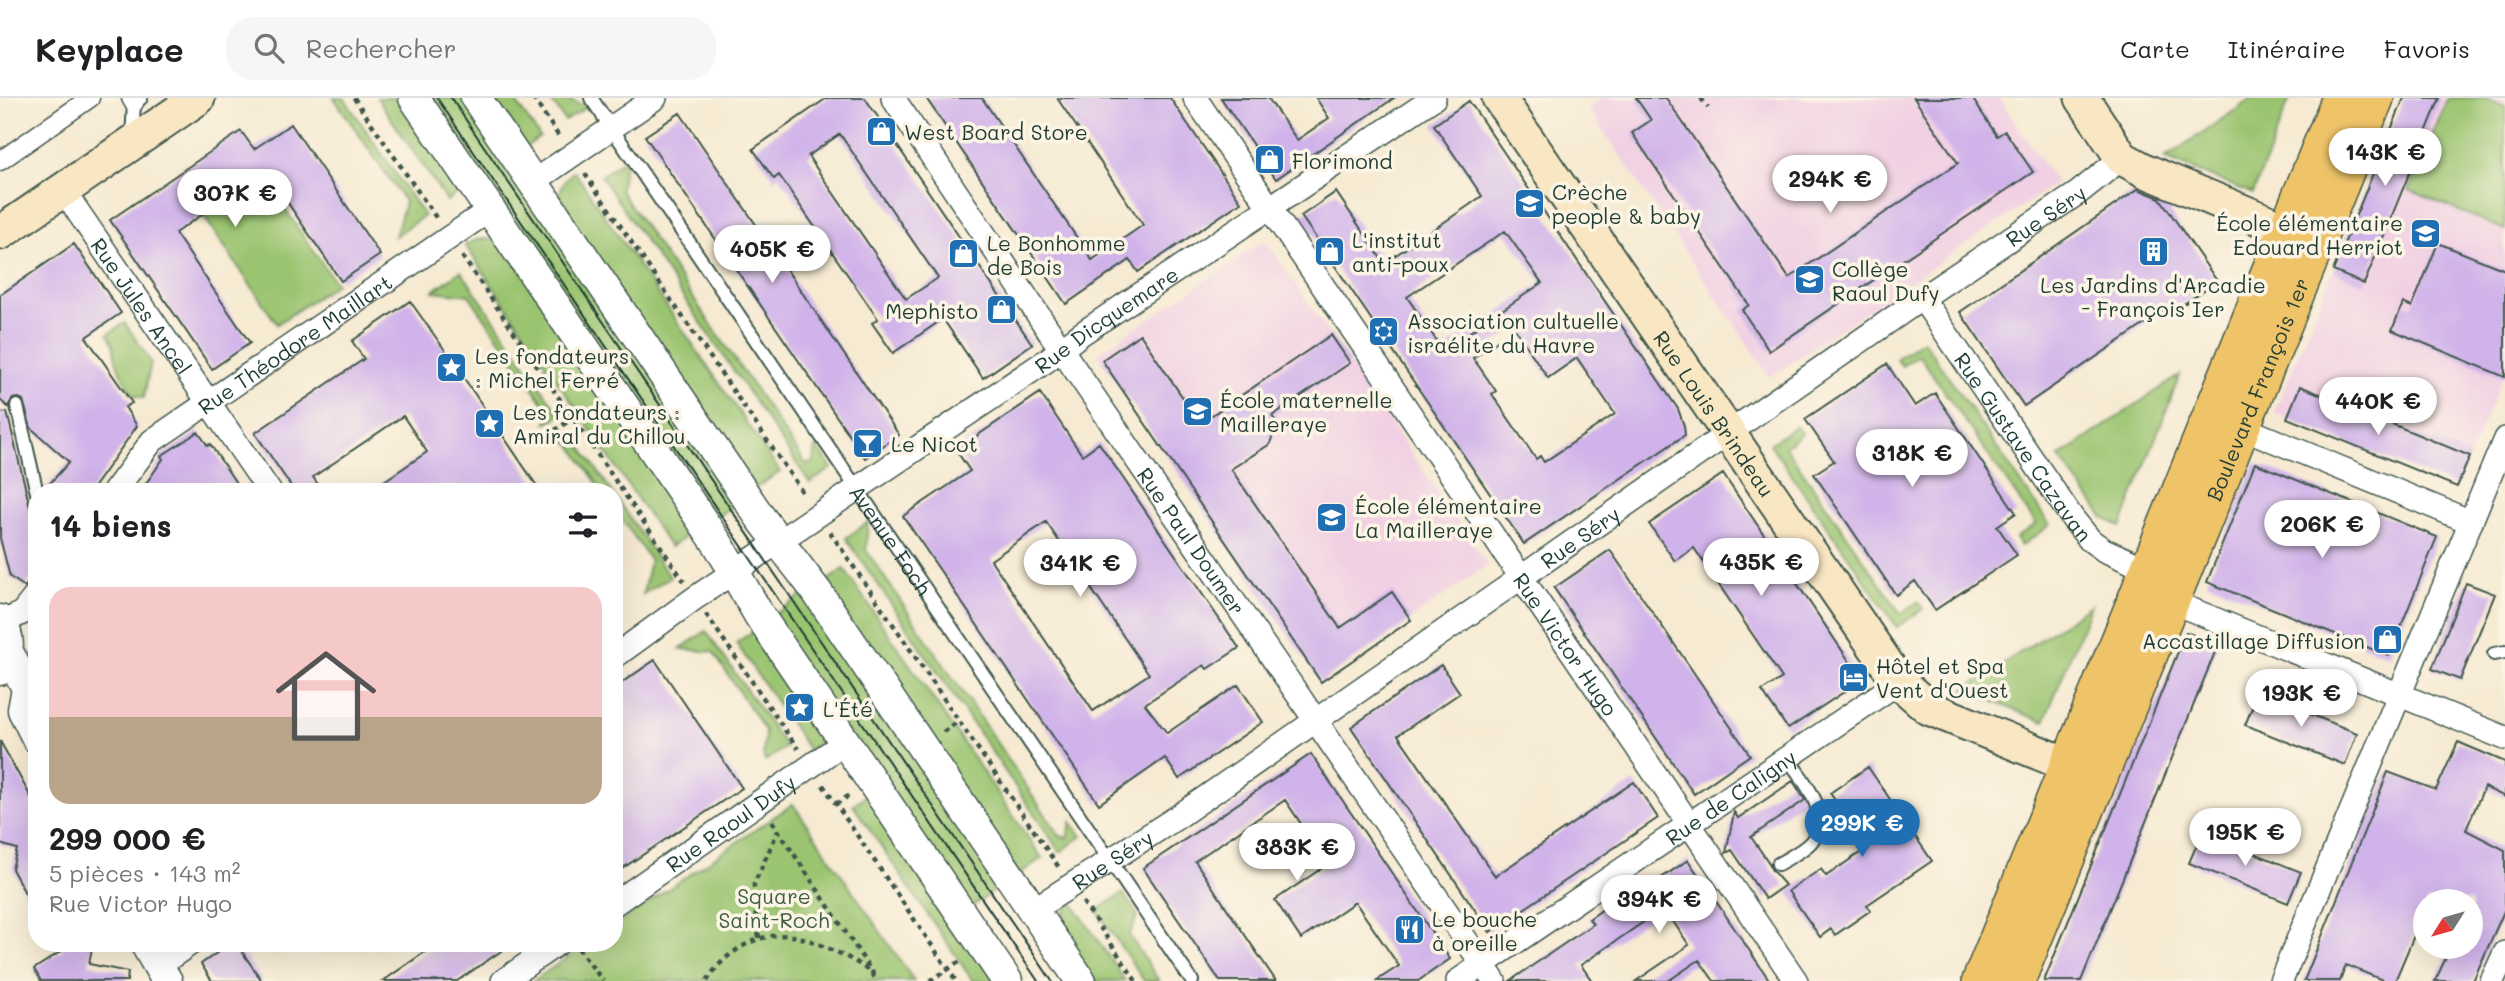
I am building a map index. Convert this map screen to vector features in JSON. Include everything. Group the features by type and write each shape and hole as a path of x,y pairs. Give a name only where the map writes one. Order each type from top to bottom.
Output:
{"main road":[{"path":"0,233 198,98"},
{"name":"Rue Louis Brindeau","path":"1499,98 1899,682 1929,708 2084,772"},
{"path":"2082,98 2122,158 2146,172 2302,236"},
{"name":"Boulevard François 1er","path":"1981,981 2170,601 2241,427 2302,236 2341,98"},
{"name":"Boulevard François 1er","path":"2016,981 2149,570 2302,236 2375,98"}],"street":[{"path":"0,161 90,98"},
{"path":"414,98 719,544 759,615 1007,981"},
{"path":"476,98 1081,981"},
{"path":"533,182 655,98"},
{"name":"Rue Paul Doumer","path":"893,98 1061,349 1488,973"},
{"name":"Rue Victor Hugo","path":"1195,98 1796,981"},
{"name":"Rue Dicquemare","path":"779,542 1434,98"},
{"name":"Rue Séry","path":"1033,911 1179,816 1922,298 2078,193 2122,158"},
{"name":"Rue Jules Ancel","path":"63,190 264,483"},
{"name":"Rue Théodore Maillart","path":"121,483 152,441 491,209"},
{"name":"Rue Gustave Cazavan","path":"1922,298 2090,540 2122,559 2149,570"},
{"path":"2241,427 2471,522"},
{"path":"2281,981 2505,439"},
{"path":"623,650 779,542"},
{"path":"2149,570 2170,601 2505,738"},
{"path":"28,605 2,641 27,688 12,705 28,726"},
{"name":"Rue de Caligny","path":"1458,981 1488,973 1690,824 1899,682"},
{"name":"Rue Raoul Dufy","path":"623,898 845,742"},
{"path":"157,963 176,952"},
{"path":"503,981 545,952"},
{"path":"2492,981 2505,953"}],"lane":[{"name":"Avenue Foch","path":"591,98 1192,981"},
{"path":"132,143 136,100"},
{"path":"18,406 35,483"},
{"path":"1779,864 1810,843 1818,831 1819,818 1809,789 1787,758"}],"path":[{"path":"354,98 450,238"},
{"path":"533,98 563,142"},
{"path":"1701,98 1708,108"},
{"path":"582,170 810,505"},
{"path":"538,442 573,418"},
{"path":"828,529 1063,874"},
{"path":"759,803 877,979"},
{"path":"759,938 754,884 778,831"},
{"path":"1079,897 1136,981"},
{"path":"707,981 712,972 733,952 759,938 792,936 819,944 851,959 877,979"},
{"path":"930,981 983,945"},
{"path":"582,952 603,981"}],"shaded area":[{"name":"Collège Raoul Dufy","path":"1602,98 1999,98 2056,183 1770,377 1588,108"},
{"name":"École élémentaire Edouard Herriot","path":"2404,98 2505,98 2505,370 2457,487 2274,413"},
{"name":"École élémentaire La Mailleraye","path":"1265,240 1488,565 1321,682 1098,353"}],"green space":[{"path":"334,98 344,98 424,216 395,236 405,202"},
{"path":"377,98 405,98 464,189 447,201"},
{"path":"423,98 466,98 741,500 710,521"},
{"path":"484,98 513,98 540,137 521,150"},
{"path":"549,98 563,98 587,107 565,121"},
{"path":"2253,98 2290,98 2253,194 2165,158"},
{"path":"2448,98 2485,98 2505,106 2505,230 2409,190"},
{"path":"622,161 625,165 620,190 805,463 813,464 816,446 832,468 810,483 601,176"},
{"path":"574,171 780,472 751,491 558,202 563,184"},
{"path":"264,178 336,284 277,324 205,218"},
{"path":"478,239 501,242 698,528 670,547 465,245"},
{"path":"461,271 560,415 547,423 550,413 469,295 433,291"},
{"path":"125,323 151,362 144,398 133,395 124,380 108,334"},
{"path":"1923,340 2050,525 2021,546 2016,538 2036,524 1919,355 1902,366 1896,359"},
{"path":"2180,375 2121,527 2104,518 2059,457"},
{"path":"1796,426 1802,434 1785,446 1901,614 1918,602 1923,609 1897,627 1770,444"},
{"path":"572,433 606,483 597,483 569,442 560,441"},
{"path":"623,508 670,577 643,594 650,560 623,521"},
{"path":"868,522 866,550 1060,836 1068,838 1071,822 1082,836 1060,852 846,538"},
{"path":"844,569 1042,858 1019,874 821,585"},
{"path":"808,591 1006,883 968,909 770,618"},
{"path":"2091,605 2044,722 1964,690"},
{"path":"759,627 821,731 818,742 810,752 736,643"},
{"path":"706,631 786,747 765,761 765,731 713,652 680,649"},
{"path":"871,792 1000,981 973,981 853,805"},
{"name":"Square Saint-Roch","path":"793,804 914,981 533,981 576,952 623,952 623,920"},
{"path":"1123,893 1138,915 1129,935 1159,981 1144,981 1097,911"},
{"path":"1072,902 1125,981 1090,981 1070,952 1062,932 1062,922"}],"building":[{"path":"827,98 865,98 1032,344 983,378 943,319 893,353 872,323 878,319 779,175 774,179 753,149","holes":["840,134 938,278 906,299 808,156"]},
{"path":"926,98 982,98 1092,260 1143,225 1057,98 1170,98 1241,202 1138,272 1130,260 1066,304"},
{"path":"1221,98 1268,98 1297,140 1329,118 1316,98 1394,98 1276,179"},
{"path":"1636,98 1666,98 1789,278 1958,163 1914,98 1972,98 1997,136 2005,131 2033,172 1769,351 1742,310 1749,305 1632,133 1651,120"},
{"path":"2404,98 2440,98 2364,284 2333,271"},
{"path":"1469,101 1678,409 1684,426 1685,435 1524,544 1301,216 1336,192 1384,263 1468,206 1482,196 1434,125","holes":["1505,231 1542,283 1443,350 1407,297","1515,329 1548,378 1577,358 1615,414 1544,462 1540,456 1536,459 1492,394 1496,391 1473,358"]},
{"path":"680,113 899,435 865,458 645,136"},
{"path":"291,124 380,255 341,281 266,171 175,233 250,343 212,369 110,220 241,131 254,149"},
{"path":"2138,189 2160,198 2217,281 2184,304 2167,309 2024,406 1960,312"},
{"path":"2438,243 2505,270 2505,377 2392,330 2403,303 2412,307"},
{"path":"74,244 121,313 86,337 132,403 125,407 137,426 96,483 50,483 69,462 31,428 23,400 12,399 8,407 0,400 0,295"},
{"path":"410,301 535,483 381,483 427,452 403,416 313,477 317,483 289,483 255,433 364,359 352,341"},
{"path":"1140,334 1200,423 1331,335 1350,363 1272,416 1281,428 1273,434 1270,444 1231,469 1340,628 1392,592 1411,620 1321,682 1102,360"},
{"path":"1887,364 1915,406 1935,393 2016,513 1997,526 2017,555 1935,610 1915,581 1896,595 1814,474 1834,461 1805,419"},
{"path":"2300,386 2470,456 2457,487 2287,418"},
{"path":"1040,393 1082,455 1099,443 1239,648 1207,669 1204,665 1145,704 1167,733 1238,685 1263,722 1179,779 1165,758 1099,804 903,516 970,471 956,450","holes":["1046,522 1149,674 1093,711 991,560"]},
{"path":"7,412 28,499 28,583 25,587 10,577 0,538 0,413"},
{"path":"198,432 208,446 210,444 236,483 146,483 163,459 161,456"},
{"path":"2255,463 2437,537 2389,656 2207,582"},
{"path":"1723,474 1862,680 1788,729 1762,691 1782,678 1694,548 1675,561 1649,524"},
{"path":"1610,550 1750,755 1694,794 1554,588"},
{"path":"2466,583 2495,594 2460,680 2432,669"},
{"path":"2186,632 2218,645 2081,981 2044,981"},
{"path":"655,660 742,788 623,868 623,682"},
{"path":"1441,665 1460,693 1398,735 1495,876 1634,782 1658,818 1490,932 1351,727"},
{"path":"2258,693 2357,733 2345,765 2245,725"},
{"path":"0,741 28,792 28,898 12,869 17,849 0,844"},
{"path":"2458,742 2505,762 2505,797 2484,787 2466,830 2505,850 2505,909 2483,958 2483,889 2413,889 2413,938 2395,981 2385,981 2346,965 2340,981 2304,981 2388,772 2436,790"},
{"path":"1311,754 1450,959 1418,981 1376,981 1399,966 1355,902 1301,939 1275,900 1328,864 1285,800 1195,861 1276,981 1220,981 1143,868"},
{"path":"1868,767 1932,861 1867,905 1871,910 1835,935 1831,929 1820,937 1788,891 1821,869 1826,876 1867,848 1830,793"},
{"path":"1793,781 1805,800 1751,837 1771,869 1785,885 1765,899 1732,850 1726,853 1734,812 1738,818"},
{"path":"2202,832 2301,872 2288,903 2189,863"},
{"path":"1688,860 1770,981 1714,981 1699,960 1668,981 1636,981 1689,945 1664,908 1581,965 1592,981 1510,981 1593,924 1589,919 1619,898 1623,904"},
{"path":"60,952 91,952 89,964 128,972 127,981 41,981 34,969"},
{"path":"218,952 242,952 262,981 212,981 201,964"},
{"path":"425,952 500,952 457,981 383,981"},
{"path":"2445,959 2483,959 2473,981 2435,981"}],"tram line":[{"path":"437,98 1038,981"},
{"path":"451,98 1052,981"}],"place":[{"name":"West Board Store","path":"881,131"},
{"name":"Florimond","path":"1269,160"},
{"name":"Crèche people & baby","path":"1529,203"},
{"name":"École élémentaire Edouard Herriot","path":"2426,234"},
{"name":"L'institut anti-poux","path":"1329,251"},
{"name":"Les Jardins d'Arcadie - François Ier","path":"2153,252"},
{"name":"Le Bonhomme de Bois","path":"964,254"},
{"name":"Collège Raoul Dufy","path":"1809,280"},
{"name":"Mephisto","path":"1001,310"},
{"name":"Association cultuelle israélite du Havre","path":"1384,332"},
{"name":"Les fondateurs : Michel Ferré","path":"452,367"},
{"name":"École maternelle Mailleraye","path":"1197,411"},
{"name":"Les fondateurs : Amiral du Chillou","path":"490,423"},
{"name":"Le Nicot","path":"868,443"},
{"name":"École élémentaire La Mailleraye","path":"1332,517"},
{"name":"Accastillage Diffusion","path":"2388,640"},
{"name":"Hôtel et Spa Vent d'Ouest","path":"1853,677"},
{"name":"L'Été","path":"800,708"},
{"name":"Le bouche à oreille","path":"1409,930"}]}
